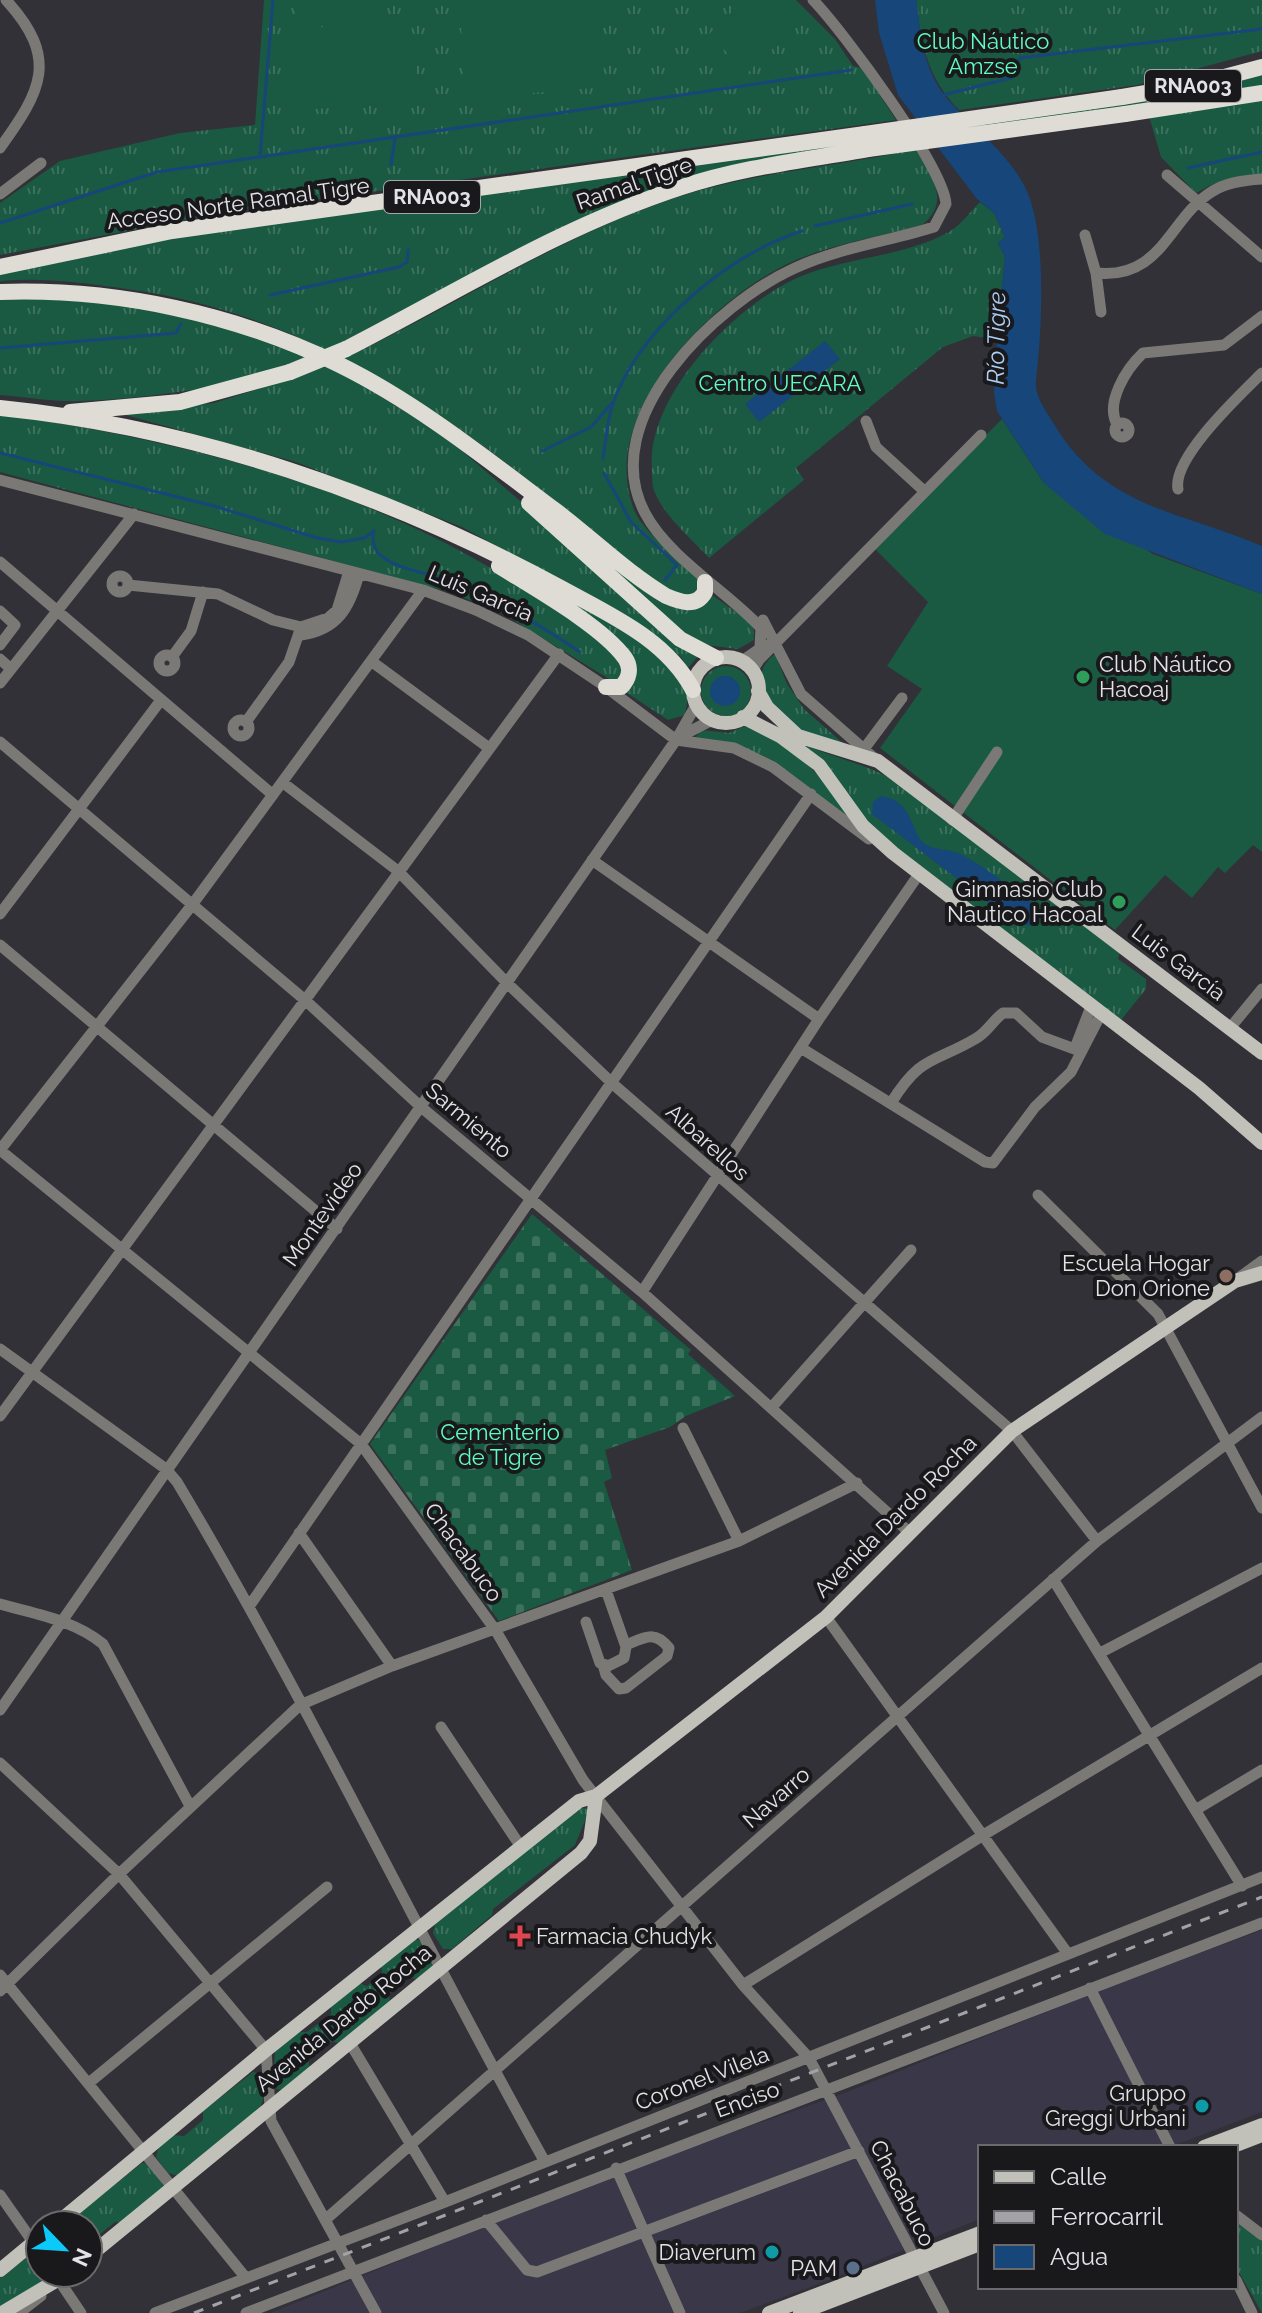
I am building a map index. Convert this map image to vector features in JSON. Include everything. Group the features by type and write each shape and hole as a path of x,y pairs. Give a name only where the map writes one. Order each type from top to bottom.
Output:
{"highway":[{"name":"Ramal Tigre","path":"1123,105 1262,67"},
{"name":"Ramal Tigre","path":"52,413 180,402 290,372 346,349 575,227 683,186 866,142 1123,105 1262,93"},
{"name":"Acceso Norte Ramal Tigre","path":"0,267 172,231 866,142"},
{"path":"0,292 122,298 240,325 342,366 390,393 478,455 666,596 684,602 696,601 705,592 705,582"},
{"name":"RNA003","path":"0,408 52,413"},
{"path":"52,413 208,446 293,470 479,545 620,621 675,660 694,697"},
{"path":"478,455 680,639 716,658"},
{"path":"429,524 548,598 605,639 625,659 629,673 621,687 606,687"}],"main road":[{"path":"716,658 747,666 758,691 754,706 743,717 728,723 712,720 694,697 697,673 716,658"},
{"name":"Luis García","path":"758,691 767,707 798,736 878,761 1262,1053"},
{"path":"743,717 780,736 819,765 863,826 893,853 1199,1088 1262,1143"},
{"name":"Avenida Dardo Rocha","path":"75,2209 266,2050 579,1801 596,1796 826,1617 1012,1431 1235,1281 1262,1273"},
{"name":"Avenida Dardo Rocha","path":"104,2244 581,1853 590,1841 596,1820 596,1796"},
{"path":"1209,2145 1262,2125"},
{"path":"1236,2145 1262,2135"},
{"path":"800,2313 978,2234"},
{"path":"769,2313 978,2245"},
{"path":"0,2270 24,2254"},
{"path":"2,2313 40,2289"}],"street":[{"path":"0,148 30,107 39,79 36,44 25,20 6,0"},
{"name":"Luis García","path":"760,646 761,628 705,582 646,517 635,486 634,450 639,425 660,386 712,326 755,291 816,259 934,227 946,204 938,179 878,84 813,0"},
{"path":"0,194 41,163"},
{"path":"1167,175 1262,257"},
{"path":"1096,273 1122,273 1155,254 1198,203 1227,185 1262,179"},
{"path":"1085,235 1096,273 1101,312"},
{"path":"1117,424 1111,414 1113,400 1143,353 1162,349 1212,348 1244,331 1262,316"},
{"path":"1178,489 1178,471 1204,435 1262,373"},
{"path":"866,421 876,447 923,490"},
{"path":"747,666 777,644 923,490 981,435"},
{"name":"Luis García","path":"0,480 423,590 498,620 559,654 676,740"},
{"path":"0,683 134,514"},
{"path":"0,562 273,795"},
{"name":"Luis García","path":"692,566 757,614 777,644 801,694 878,761"},
{"path":"246,722 284,671 301,631 337,610 354,572"},
{"path":"128,585 203,592 229,598 301,631"},
{"path":"0,1150 192,905 423,590"},
{"path":"172,657 191,631 203,592"},
{"path":"0,611 15,625 0,645 15,664"},
{"path":"747,666 760,646 777,644"},
{"path":"0,1416 559,654"},
{"path":"0,659 15,664"},
{"path":"371,661 489,748"},
{"name":"Montevideo","path":"0,1710 676,740 688,722 694,697"},
{"path":"864,749 902,698"},
{"path":"0,914 161,700"},
{"name":"Montevideo","path":"676,740 712,720"},
{"path":"656,724 678,727 688,722"},
{"path":"676,740 734,748 773,767 871,842 893,853"},
{"name":"Sarmiento","path":"0,742 305,1000 421,1107 642,1292 909,1532"},
{"path":"952,820 997,752"},
{"name":"Albarellos","path":"282,782 398,871 508,984 613,1084 1012,1431 1097,1541"},
{"path":"250,1605 811,794"},
{"path":"592,860 819,1019"},
{"path":"642,1292 719,1179 819,1019 919,874"},
{"path":"0,945 337,1229"},
{"path":"1230,1028 1262,989"},
{"path":"801,1048 985,1162 993,1163 1035,1107 1062,1082 1097,1008"},
{"path":"891,1103 905,1080 924,1062 976,1039 1003,1013 1016,1013 1042,1037 1076,1054"},
{"name":"Chacabuco","path":"0,1150 361,1444 496,1631 583,1780 743,1985 809,2058 944,2313"},
{"path":"1038,1195 1158,1314 1262,1508"},
{"path":"772,1407 911,1250"},
{"name":"Avenida Dardo Rocha","path":"1235,1281 1262,1261"},
{"path":"0,1349 166,1469 250,1605 300,1705 545,2162"},
{"name":"Navarro","path":"325,2220 1097,1541 1262,1417"},
{"path":"683,1428 739,1541"},
{"path":"246,2278 90,2082 3,1984 300,1705 392,1666 739,1541 857,1483"},
{"path":"299,1533 392,1666"},
{"path":"1100,1653 1262,1568"},
{"path":"1053,1579 1152,1735 1242,1886"},
{"path":"586,1622 600,1663 606,1665 624,1658 626,1645 606,1590"},
{"path":"0,1604 62,1622 94,1637 110,1654 190,1806"},
{"path":"826,1617 985,1834 1068,1954"},
{"path":"606,1665 606,1675 622,1689 669,1652 657,1635 626,1645"},
{"path":"743,1985 985,1834 1262,1668"},
{"path":"441,1727 521,1847"},
{"path":"0,1763 119,1874 266,2050 271,2121 376,2313"},
{"path":"1197,1809 1262,1770"},
{"name":"Coronel Vilela","path":"155,2313 445,2202 1262,1877"},
{"path":"90,2082 327,1887"},
{"name":"Enciso","path":"246,2313 616,2168 1262,1923"},
{"path":"1090,1988 1169,2145"},
{"path":"350,2043 445,2202"},
{"path":"486,2220 532,2273 859,2151"},
{"path":"616,2168 642,2233 680,2313"},
{"path":"0,2195 24,2226"},
{"path":"1238,2217 1262,2235"},
{"path":"1238,2284 1251,2313"},
{"path":"19,2313 46,2289"},
{"path":"68,2289 81,2313"}],"shaded area":[{"path":"1262,1930 1262,2112 1175,2145 978,2145 978,2220 740,2313 270,2313 625,2170 842,2094 1098,1991"}],"green space":[{"path":"264,0 796,0 835,39 853,66 862,68 896,120 233,211 0,255 0,203 60,161 180,133 255,125"},
{"path":"296,0 386,0 386,13 297,17"},
{"path":"517,0 598,0 605,87 467,98 459,5"},
{"path":"744,0 778,0 800,23 747,73 709,34"},
{"name":"Club Náutico Amzse","path":"916,0 1262,0 1262,51 1137,85 959,110 932,72"},
{"path":"926,0 994,0 1008,72 942,84"},
{"path":"411,20 417,101 289,111 283,30"},
{"path":"1262,72 1262,87 779,157 660,188 552,232 341,346 356,353 549,252 628,215 669,200 730,183 915,149 932,178 937,197 936,207 922,225 816,252 783,266 753,284 692,336 666,368 644,403 631,439 627,476 635,512 654,537 697,578 702,587 693,600 665,590 480,444 417,400 351,362 281,330 207,305 80,283 0,281 0,273 221,229"},
{"path":"1262,98 1262,175 1215,183 1196,193 1161,157 1149,116"},
{"name":"Centro UECARA","path":"980,202 994,213 1005,237 998,243 1005,257 997,339 973,336 943,347 796,468 804,480 709,558 665,511 655,493 652,478 654,441 663,412 699,356 748,309 774,290 817,270 931,240 953,229"},
{"path":"0,297 107,302 225,326 331,365 447,438 699,655 688,668 681,657 612,609 462,527 296,462 122,414 214,403 296,377 108,400 61,401 0,395"},
{"path":"0,414 145,440 216,457 355,503 423,532 488,566 592,635 611,652 625,673 614,682 502,613 450,592 0,472"},
{"name":"Club Náutico Hacoaj","path":"1002,419 1044,483 1153,554 1262,594 1262,852 1253,845 1225,873 1218,867 1192,898 1165,875 1115,930 880,748 922,689 887,666 928,602 874,548"},
{"path":"600,560 672,601 709,593 753,624 754,640 738,649 698,644"},
{"path":"553,588 593,610 672,664 688,696 685,715 668,720 621,689 634,672"},
{"path":"775,654 787,684 804,709 845,745 809,735 777,710 763,687 761,676 765,664"},
{"path":"726,666 744,673 751,691 744,709 726,716 708,709 701,691 708,673"},
{"path":"745,726 777,740 805,762 847,816 759,754 696,737 701,730 729,733"},
{"path":"787,734 813,748 895,781 1120,952 1118,959 1146,979 1146,989 1121,1020 879,834"},
{"name":"Cementerio de Tigre","path":"532,1214 691,1350 688,1354 735,1396 686,1416 670,1427 605,1450 612,1478 604,1482 632,1570 499,1621 370,1444"},
{"path":"580,1807 587,1809 588,1813 575,1845 493,1909 492,1915 452,1949 443,1949 433,1933 435,1924"},
{"path":"415,1939 423,1942 434,1961 433,1967 419,1980 409,1977 389,1994 390,2004 340,2044 332,2041 309,2060 309,2069 285,2090 276,2089 273,2081 275,2051 297,2032 307,2032 331,2014 331,2006 359,1983 367,1986 382,1974 381,1965"},
{"path":"253,2072 260,2073 263,2099 260,2109 179,2176 168,2173 156,2157 159,2146 173,2135 184,2136 203,2120 203,2111"},
{"path":"142,2163 149,2164 164,2187 122,2223 115,2222 104,2231 104,2209 84,2209"},
{"path":"1238,2223 1262,2240 1262,2313 1238,2271"},
{"path":"24,2259 24,2289 33,2289 0,2311 0,2278"}],"water":[{"name":"Río Tigre","path":"875,0 916,0 924,51 938,86 1015,170 1030,199 1041,264 1036,386 1041,403 1054,424 1074,452 1096,474 1120,490 1173,514 1262,546 1262,594 1105,534 1044,483 997,411 994,393 997,335 1005,257 998,243 1005,237 994,213 977,199 898,95 879,33"},
{"path":"825,341 840,359 759,422 745,404"},
{"path":"725,676 731,677 739,685 739,697 731,705 725,706 719,705 711,697 710,691 711,685 719,677"},
{"path":"881,796 900,804 925,844 970,859 1033,903 1038,913 1035,922 1028,926 1009,918 872,814 873,802"}],"waterway":[{"path":"260,156 273,0"},
{"path":"943,95 1011,78 1020,58 1262,29"},
{"path":"0,223 157,172 851,70"},
{"path":"391,165 395,138"},
{"path":"1188,168 1262,152"},
{"path":"815,226 912,204"},
{"path":"603,459 617,393 648,341 694,294 720,274 747,256 802,231"},
{"path":"270,295 399,267 407,262 408,250"},
{"path":"0,348 176,333 181,324"},
{"path":"542,451 591,427 613,402"},
{"path":"0,453 214,506 317,538 341,542 364,538 374,531"},
{"path":"604,473 631,522 677,565 665,580"},
{"path":"374,531 375,549 387,560 488,598 580,652"}],"railway":[{"path":"194,2313 1262,1897"}],"place":[{"name":"Club Náutico Hacoaj","path":"1083,677"},
{"name":"Gimnasio Club Nautico Hacoal","path":"1119,902"},
{"name":"Escuela Hogar Don Orione","path":"1226,1276"},
{"name":"Farmacia Chudyk","path":"520,1936"},
{"name":"Gruppo Greggi Urbani","path":"1202,2106"},
{"name":"Diaverum","path":"772,2252"},
{"name":"PAM","path":"853,2268"}]}
